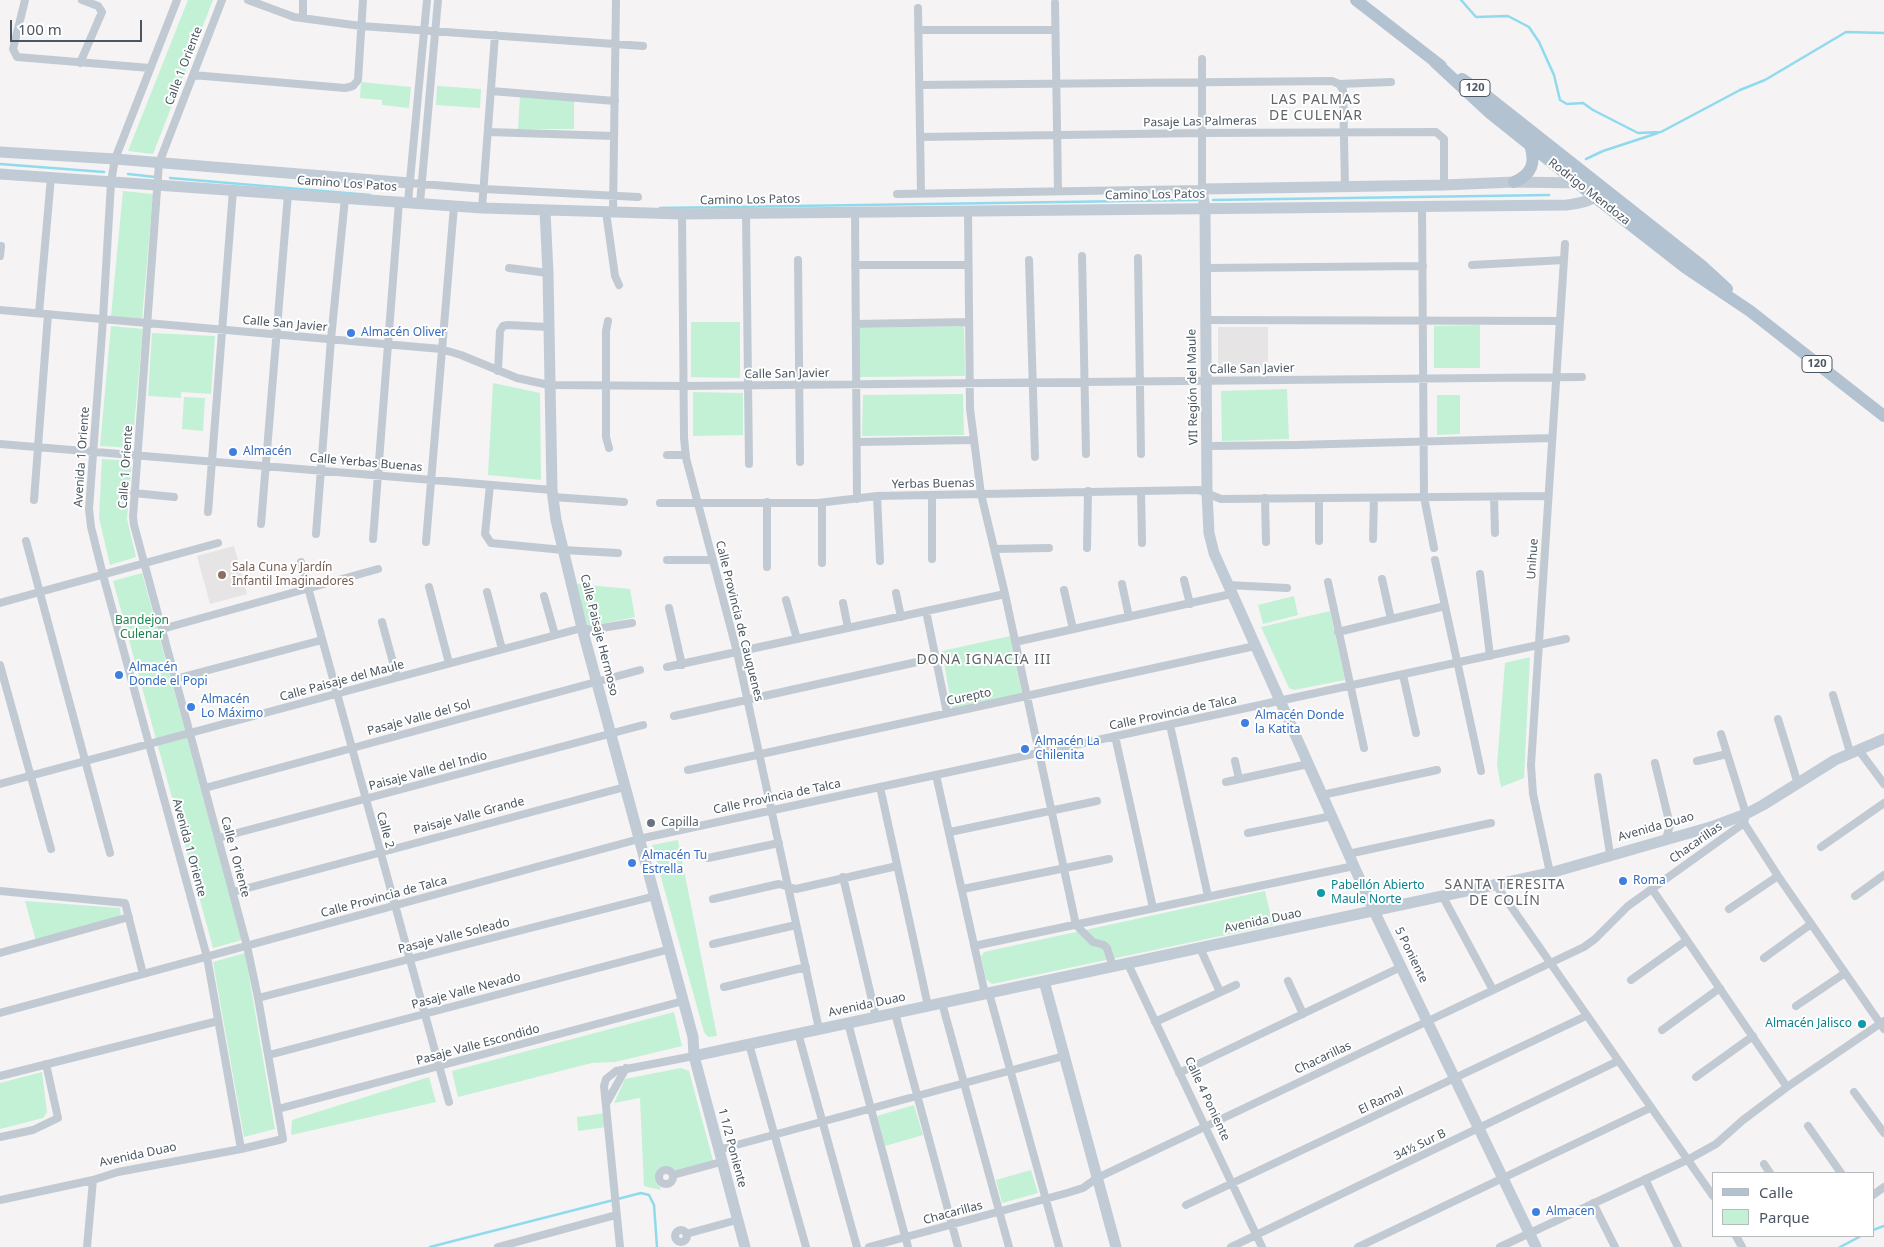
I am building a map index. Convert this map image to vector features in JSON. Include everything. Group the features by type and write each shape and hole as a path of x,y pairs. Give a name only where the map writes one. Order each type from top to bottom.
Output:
{"main road":[{"name":"Rodrigo Mendoza","path":"1358,0 1435,62 1473,98 1576,182 1598,192"},
{"name":"Rodrigo Mendoza","path":"1435,62 1483,93 1686,268 1750,311 1884,416"},
{"path":"1514,182 1526,176 1532,167 1533,154 1530,145"}],"street":[{"path":"24,0 13,48 15,55 20,58 150,68"},
{"path":"80,63 102,12 98,6 82,0"},
{"name":"Avenida 1 Oriente","path":"177,0 115,159 111,182 104,319 90,519 103,575 207,957 241,1149"},
{"name":"Calle 1 Oriente","path":"222,0 159,163 134,493 134,525 247,946 269,1055 283,1139"},
{"path":"248,0 285,14 362,26 643,46"},
{"path":"303,0 303,18"},
{"path":"193,75 345,88 356,84 363,0"},
{"path":"373,539 387,344 404,202 410,183 427,0"},
{"path":"420,203 438,0"},
{"path":"616,0 613,196 609,212 615,276 618,285"},
{"path":"1055,3 1058,190"},
{"path":"918,8 921,193"},
{"path":"918,30 1055,30"},
{"path":"482,208 495,36"},
{"path":"1202,59 1202,189"},
{"path":"919,85 1332,81 1339,84 1391,82"},
{"path":"1339,84 1343,90 1345,187"},
{"path":"491,91 614,101"},
{"path":"488,132 614,136"},
{"name":"Pasaje Las Palmeras","path":"920,137 1436,132 1444,139 1444,185"},
{"name":"Camino Los Patos","path":"0,152 115,159 484,189 638,197"},
{"name":"Camino Los Patos","path":"0,174 482,208 682,214 1567,205 1598,192"},
{"path":"39,313 51,177"},
{"name":"Camino Los Patos","path":"897,194 1576,182"},
{"name":"VII Región del Maule","path":"1202,189 1205,208 1206,268 1206,493 1209,534 1218,563"},
{"path":"208,512 233,190"},
{"path":"262,524 288,194"},
{"path":"316,534 331,339 345,198"},
{"path":"426,542 454,206"},
{"path":"1422,206 1424,497 1434,548"},
{"name":"Calle Paisaje Hermoso","path":"545,210 552,493 563,550 582,628 684,1001 693,1037 694,1056"},
{"path":"968,211 969,383 973,440 981,494 1040,752 1076,924 1093,942 1104,945 1107,948 1114,967"},
{"path":"855,212 858,499"},
{"name":"Calle Provincia de Cauquenes","path":"682,214 684,438 686,455 737,652 819,1029"},
{"path":"746,214 748,464"},
{"name":"Unihue","path":"1550,873 1532,794 1530,774 1565,244"},
{"path":"0,256 1,246"},
{"path":"1082,256 1086,454"},
{"path":"1138,258 1141,454"},
{"path":"798,260 800,462"},
{"path":"1029,260 1035,457"},
{"path":"1472,265 1564,260"},
{"path":"855,265 968,265"},
{"path":"1206,268 1423,266"},
{"path":"510,268 548,273"},
{"name":"Calle San Javier","path":"0,310 441,349 461,355 517,378 549,385 747,386 1582,377"},
{"path":"34,500 48,314"},
{"path":"608,320 606,331 606,437 609,448"},
{"path":"1206,320 1560,321"},
{"path":"856,324 969,322"},
{"path":"498,370 500,331 503,326 548,327"},
{"path":"1207,446 1552,438"},
{"path":"858,442 973,440"},
{"name":"Calle Yerbas Buenas","path":"0,444 490,485 624,502"},
{"path":"666,455 686,455"},
{"path":"490,485 485,534 488,541 496,544 618,553"},
{"name":"Yerbas Buenas","path":"660,503 822,503 877,496 1199,490 1221,499 1548,496"},
{"path":"1087,548 1088,491"},
{"path":"1141,491 1142,543"},
{"path":"134,493 174,497"},
{"path":"932,495 932,559"},
{"path":"877,496 880,561"},
{"path":"1494,497 1494,534"},
{"path":"1265,498 1266,542"},
{"path":"1319,498 1319,541"},
{"path":"1373,539 1374,498"},
{"path":"767,502 767,567"},
{"path":"822,503 822,563"},
{"path":"26,541 110,853"},
{"path":"0,603 218,543"},
{"path":"995,549 1049,548"},
{"path":"667,560 713,560"},
{"path":"1435,560 1481,771"},
{"name":"Calle 2","path":"301,562 449,1102"},
{"name":"5 Poniente","path":"1218,563 1374,911 1536,1247"},
{"path":"162,629 378,569"},
{"path":"1480,574 1490,656"},
{"path":"1382,579 1391,619"},
{"path":"1184,580 1190,604"},
{"path":"1328,582 1364,748"},
{"path":"1122,584 1129,617"},
{"path":"429,587 449,663"},
{"path":"1015,642 1190,604 1229,590 1287,588"},
{"path":"1064,590 1073,629"},
{"path":"487,592 502,649"},
{"path":"896,593 901,617"},
{"path":"667,667 1005,594"},
{"path":"544,596 555,635"},
{"path":"786,600 797,639"},
{"path":"842,603 848,628"},
{"path":"1338,632 1445,606"},
{"path":"669,608 682,664"},
{"path":"926,612 947,713"},
{"path":"382,622 397,677"},
{"name":"Calle Paisaje del Maule","path":"0,784 582,628 590,630 632,623"},
{"name":"Calle Provincia de Talca","path":"0,1013 639,839 1280,702 1566,638"},
{"path":"175,679 322,640"},
{"name":"Curepto","path":"688,770 1255,646"},
{"path":"674,716 935,658"},
{"path":"0,665 51,849"},
{"name":"Pasaje Valle del Sol","path":"205,788 640,670"},
{"path":"1403,675 1416,733"},
{"path":"1833,695 1854,751 1884,784"},
{"path":"1778,719 1798,784"},
{"name":"Paisaje Valle del Indio","path":"218,838 643,725"},
{"path":"1170,725 1208,896"},
{"path":"1500,1247 1645,1180 1716,1144 1743,1120 1787,1087 1883,1024 1778,876 1745,819 1721,734"},
{"path":"1115,736 1153,908"},
{"name":"Avenida Duao","path":"626,1068 694,1056 1550,873 1610,854 1745,819 1828,764 1854,751 1884,740"},
{"path":"1697,761 1727,754"},
{"path":"1235,761 1239,779"},
{"path":"1226,782 1308,764"},
{"path":"1655,764 1670,825 1666,839"},
{"path":"1322,795 1437,770"},
{"path":"936,775 974,946 1059,1247"},
{"path":"1598,777 1610,854"},
{"path":"880,786 928,1006"},
{"name":"Paisaje Valle Grande","path":"233,892 625,787"},
{"path":"950,832 1097,801"},
{"path":"1821,847 1884,803"},
{"path":"1248,833 1332,816"},
{"name":"Chacarillas","path":"869,1247 1083,1188 1097,1178 1204,1126 1589,944 1621,912 1745,819"},
{"path":"1348,854 1491,823"},
{"path":"708,858 779,843"},
{"path":"963,890 1109,859"},
{"path":"714,899 779,884 796,889 898,866"},
{"path":"974,946 1354,866"},
{"path":"1854,896 1884,875"},
{"path":"1729,909 1778,876"},
{"path":"843,877 876,1017"},
{"path":"1496,885 1712,1194"},
{"path":"1652,888 1787,1087"},
{"path":"0,891 125,903 143,974"},
{"name":"Pasaje Valle Soleado","path":"258,998 656,896"},
{"path":"1443,897 1493,990"},
{"path":"0,953 129,917"},
{"path":"1764,958 1811,924"},
{"path":"713,944 796,925"},
{"path":"1630,980 1686,940"},
{"path":"1200,948 1220,992"},
{"name":"Pasaje Valle Nevado","path":"269,1055 670,949"},
{"name":"Calle 4 Poniente","path":"1128,964 1262,1247"},
{"path":"724,986 806,967"},
{"path":"1179,1073 1401,967"},
{"path":"1796,1006 1845,973"},
{"path":"1044,981 1116,1247"},
{"path":"1288,981 1303,1014"},
{"path":"1156,1022 1236,985"},
{"path":"1662,1030 1720,988"},
{"name":"Pasaje Valle Escondido","path":"278,1109 684,1001"},
{"path":"942,1003 1009,1247"},
{"path":"895,1013 958,1247"},
{"name":"El Ramal","path":"1186,1205 1586,1016"},
{"path":"0,1076 218,1021"},
{"path":"848,1023 908,1247"},
{"path":"798,1034 857,1247"},
{"path":"1696,1077 1753,1036"},
{"path":"749,1044 806,1247"},
{"name":"1 1/2 Poniente","path":"694,1056 745,1247"},
{"path":"718,1150 1064,1056"},
{"name":"34½ Sur B","path":"1231,1247 1480,1129 1618,1061"},
{"path":"0,1137 32,1130 58,1118 46,1064"},
{"path":"606,1104 626,1068"},
{"path":"620,1247 604,1086 606,1079 616,1071 626,1068"},
{"path":"1854,1092 1884,1133"},
{"path":"1358,1247 1650,1108"},
{"path":"1808,1126 1840,1172"},
{"name":"Avenida Duao","path":"0,1200 92,1180 118,1172 241,1149 283,1139"},
{"path":"673,1175 721,1162"},
{"path":"1764,1164 1769,1172"},
{"path":"86,1247 92,1180"},
{"path":"1645,1180 1678,1247"},
{"path":"1594,1203 1615,1247"},
{"path":"498,1247 616,1211"},
{"path":"686,1234 737,1220"}],"shaded area":[{"path":"1218,327 1268,327 1268,371 1224,372 1218,368"},
{"name":"Sala Cuna y Jardín Infantil Imaginadores","path":"234,546 247,594 210,604 197,556"}],"green space":[{"path":"188,0 213,0 153,154 128,151"},
{"path":"361,82 411,87 409,108 382,105 382,100 360,98"},
{"path":"437,86 481,89 480,108 436,105"},
{"path":"520,96 574,101 574,129 518,129"},
{"path":"123,191 153,194 142,319 111,316"},
{"path":"691,322 740,322 740,378 691,377"},
{"path":"1480,325 1480,368 1434,368 1434,326"},
{"path":"111,326 143,329 132,448 100,446"},
{"path":"964,326 965,376 860,377 859,328"},
{"path":"152,333 215,336 211,394 181,392 181,398 148,396"},
{"path":"493,383 540,393 541,480 488,475"},
{"path":"1287,389 1289,439 1222,441 1221,391"},
{"path":"693,392 743,393 743,435 693,436"},
{"path":"963,394 964,435 862,436 863,395"},
{"path":"1437,395 1460,395 1460,434 1437,435"},
{"path":"184,397 205,398 203,431 182,429"},
{"path":"102,459 132,461 127,519 136,557 110,565 99,518"},
{"name":"Bandejon Culenar","path":"142,573 242,940 213,948 113,581"},
{"path":"577,584 630,589 635,617 587,627"},
{"path":"1294,596 1298,615 1263,624 1258,605"},
{"path":"1330,611 1345,680 1294,690 1289,688 1261,627"},
{"path":"1010,636 1022,694 952,709 942,651"},
{"path":"1530,657 1524,778 1501,787 1497,765 1505,663"},
{"path":"678,840 717,1036 708,1037 704,1032 652,845"},
{"path":"1265,891 1273,925 992,984 986,979 981,957 984,952"},
{"path":"25,901 120,908 121,917 36,941"},
{"path":"245,953 275,1129 244,1137 213,962"},
{"path":"674,1012 682,1046 615,1062 592,1063 458,1097 452,1071"},
{"path":"681,1068 689,1071 714,1164 673,1173 668,1170 664,1171 659,1177 658,1183 661,1190 644,1186 640,1098 614,1103 625,1079"},
{"path":"42,1072 47,1112 43,1118 0,1129 0,1083"},
{"path":"429,1077 436,1102 291,1135 292,1120"},
{"path":"914,1105 923,1135 885,1146 877,1116"},
{"path":"606,1113 607,1127 578,1131 577,1117"},
{"path":"1031,1170 1038,1193 1002,1203 996,1180"}],"waterway":[{"path":"1461,0 1476,17 1508,16 1529,27 1539,42 1554,75 1560,100 1567,104 1583,103 1638,133 1661,132 1740,90 1765,80 1846,32 1884,33"},
{"path":"1586,159 1603,151 1658,133"},
{"path":"0,164 104,172"},
{"path":"128,174 155,177"},
{"path":"170,178 370,195"},
{"path":"1213,200 1549,195"},
{"path":"660,208 1197,200"},
{"path":"430,1247 641,1193 649,1195 654,1205 657,1247"},
{"path":"1874,1230 1884,1226"},
{"path":"1840,1247 1859,1237"}],"place":[{"name":"Almacén Oliver","path":"351,333"},
{"name":"Almacén","path":"233,452"},
{"name":"Sala Cuna y Jardín Infantil Imaginadores","path":"222,575"},
{"name":"Almacén Donde el Popi","path":"119,675"},
{"name":"Almacén Lo Máximo","path":"191,707"},
{"name":"Almacén Donde la Katita","path":"1245,723"},
{"name":"Almacén La Chilenita","path":"1025,749"},
{"name":"Capilla","path":"651,823"},
{"name":"Almacén Tu Estrella","path":"632,863"},
{"name":"Roma","path":"1623,881"},
{"name":"Pabellón Abierto Maule Norte","path":"1321,893"},
{"name":"Almacén Jalisco","path":"1862,1024"},
{"name":"Almacen","path":"1536,1212"}],"district":[{"name":"LAS PALMAS DE CULENAR","path":"1316,108"},
{"name":"DONA IGNACIA III","path":"984,660"},
{"name":"SANTA TERESITA DE COLÍN","path":"1505,894"}]}
